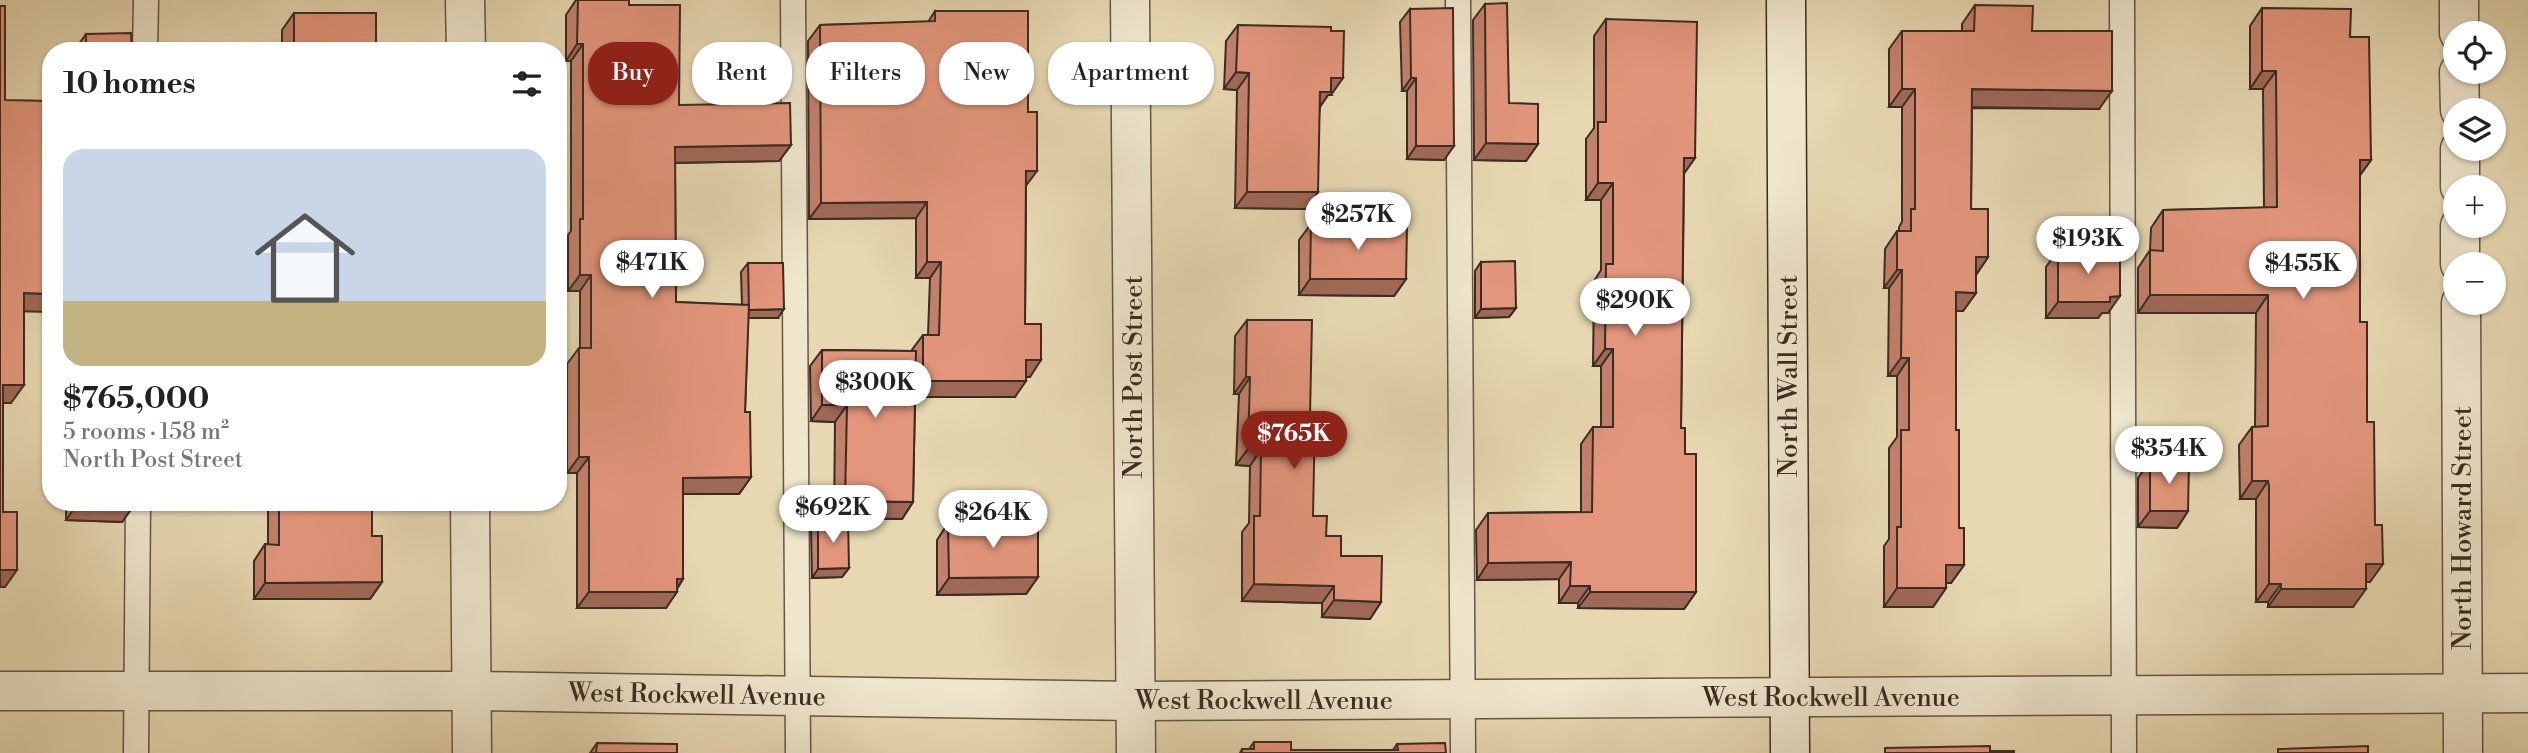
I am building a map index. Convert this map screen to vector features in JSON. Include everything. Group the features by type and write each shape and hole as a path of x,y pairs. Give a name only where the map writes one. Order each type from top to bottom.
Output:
{"street":[{"path":"465,0 466,42"},
{"name":"North Post Street","path":"1130,0 1136,753"},
{"name":"North Wall Street","path":"1786,0 1790,753"},
{"path":"2459,0 2459,21"},
{"name":"North Howard Street","path":"2461,315 2463,753"},
{"path":"470,511 472,753"},
{"name":"West Rockwell Avenue","path":"0,691 472,691 1135,701 2528,693"}],"lane":[{"path":"145,42 146,0"},
{"path":"793,0 797,753"},
{"path":"1458,0 1463,753"},
{"path":"2122,0 2124,753"},
{"path":"136,753 138,511"}],"building":[{"path":"578,0 629,0 629,5 680,5 679,105 790,105 791,145 675,147 676,302 749,305 745,412 750,412 751,477 683,478 683,579 677,579 677,592 589,592 589,457 579,457 579,348 591,348 591,275 580,275 580,219 583,219 583,44 577,44"},
{"path":"1507,3 1509,103 1538,104 1538,144 1486,143 1485,4"},
{"path":"1975,5 2033,6 2032,31 2112,31 2112,91 1972,89 1971,209 1988,209 1988,257 1976,257 1976,293 1956,292 1956,430 1959,430 1959,528 1964,528 1964,565 1946,565 1946,588 1897,588 1897,527 1901,527 1901,430 1909,430 1909,358 1901,358 1902,270 1897,270 1897,231 1911,231 1911,209 1915,209 1915,89 1902,89 1902,31 1974,31"},
{"path":"0,6 5,6 5,100 42,101 42,294 24,293 24,385 3,385 3,512 17,512 17,570 0,570"},
{"path":"1453,8 1454,146 1416,146 1416,78 1411,78 1410,9"},
{"path":"2262,8 2351,9 2350,37 2369,37 2371,160 2360,160 2360,322 2367,322 2367,422 2374,422 2375,525 2382,525 2383,564 2366,564 2366,589 2281,589 2281,584 2269,584 2269,486 2268,481 2252,481 2252,427 2268,426 2268,295 2150,295 2150,250 2163,251 2163,210 2277,207 2276,71 2262,71"},
{"path":"935,11 1028,11 1028,42 939,42 939,105 1028,105 1028,112 1037,112 1037,171 1026,171 1025,324 1041,324 1041,360 1026,360 1026,381 923,381 923,335 939,335 941,262 927,262 927,202 821,203 820,105 925,105 925,42 820,42 820,25 935,21"},
{"path":"294,13 376,13 376,42 294,42"},
{"path":"1606,19 1697,22 1695,158 1684,158 1681,428 1685,428 1685,454 1696,454 1696,592 1590,592 1590,586 1570,586 1571,562 1488,563 1488,513 1592,512 1593,427 1613,427 1613,349 1605,349 1606,264 1613,264 1613,183 1598,183 1598,122 1606,122"},
{"path":"1238,25 1331,27 1331,31 1344,31 1343,78 1331,78 1331,92 1320,92 1318,192 1247,192 1249,73 1236,72"},
{"path":"131,33 132,42 86,42 86,34"},
{"path":"1311,224 1407,225 1406,279 1310,279"},
{"path":"2058,250 2120,251 2120,296 2110,297 2110,302 2058,302"},
{"path":"1515,261 1516,308 1481,309 1481,262"},
{"path":"748,263 783,263 784,309 749,310"},
{"path":"1247,320 1312,320 1310,416 1315,416 1313,516 1327,516 1326,536 1341,536 1341,556 1382,556 1381,602 1334,600 1334,586 1254,584 1254,516 1260,516 1261,449 1248,449 1250,377 1246,377"},
{"path":"822,350 916,351 913,502 845,501 847,405 822,405"},
{"path":"2150,461 2189,462 2188,511 2150,511"},
{"path":"279,511 372,511 372,536 382,536 382,582 265,583 265,544 279,545"},
{"path":"848,520 849,568 818,569 818,521"},
{"path":"948,523 1038,523 1038,577 949,578"},
{"path":"1254,742 1291,742 1291,750 1398,750 1397,744 1445,743 1446,753 1242,753 1242,749 1254,749"},
{"path":"597,743 677,744 677,753 596,753"},
{"path":"1990,746 1990,751 2014,753 1885,753 1885,748"},
{"path":"2368,746 2368,753 2278,753 2278,749"}]}
